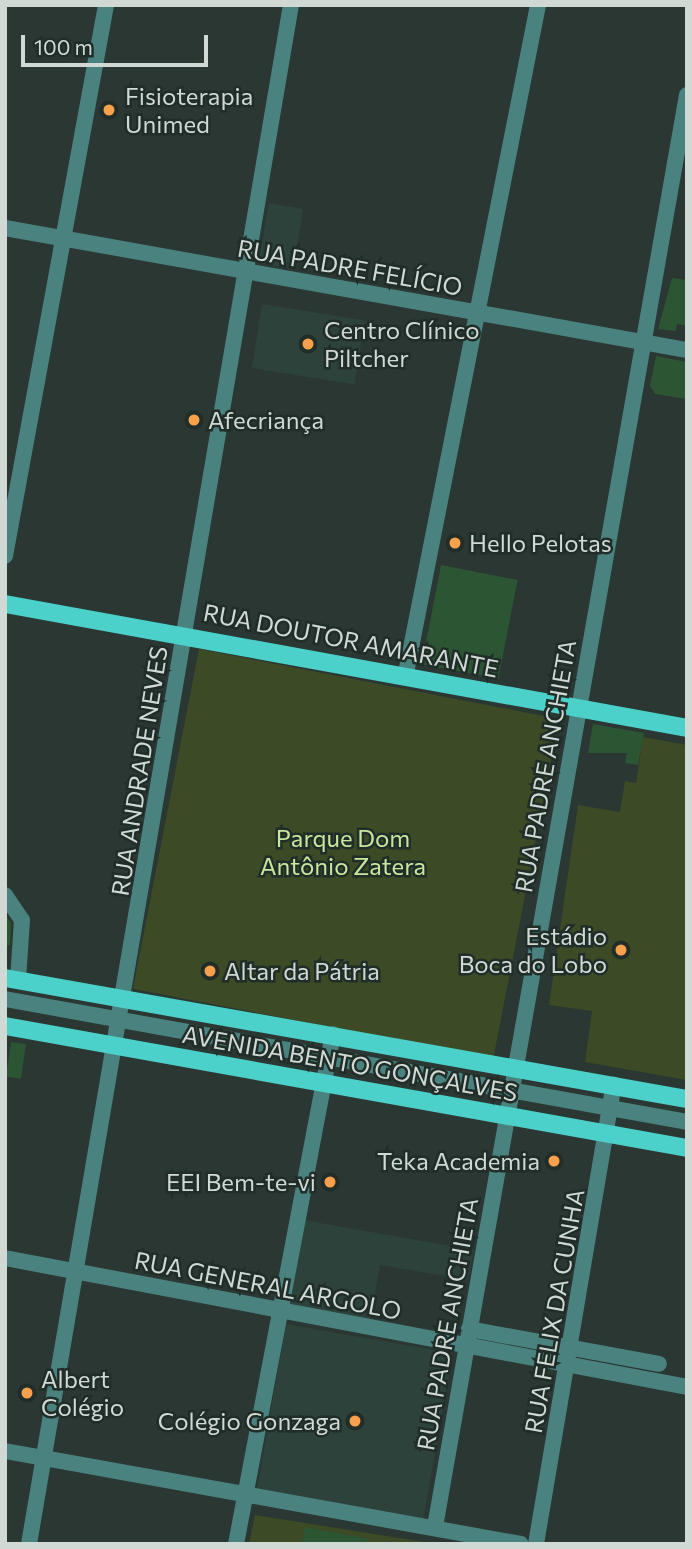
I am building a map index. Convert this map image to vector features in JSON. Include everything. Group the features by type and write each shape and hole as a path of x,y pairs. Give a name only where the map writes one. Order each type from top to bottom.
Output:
{"main road":[{"name":"RUA DOUTOR AMARANTE","path":"5,604 406,673 687,728"},
{"name":"AVENIDA BENTO GONÇALVES","path":"12,979 687,1099"},
{"name":"AVENIDA BENTO GONÇALVES","path":"5,1026 687,1148"}],"street":[{"path":"5,556 106,5"},
{"name":"RUA ANDRADE NEVES","path":"29,1544 124,999 291,5"},
{"path":"406,673 538,5"},
{"name":"RUA PADRE ANCHIETA","path":"436,1538 467,1336 687,95"},
{"name":"RUA PADRE FELÍCIO","path":"5,228 687,350"},
{"path":"5,895 22,920 12,979"},
{"path":"5,999 687,1122"},
{"path":"236,1544 333,1034"},
{"name":"RUA FELIX DA CUNHA","path":"536,1544 608,1135 614,1085"},
{"name":"RUA GENERAL ARGOLO","path":"5,1258 282,1313 467,1336 569,1356 687,1387"},
{"name":"RUA GENERAL ARGOLO","path":"569,1356 659,1364"},
{"path":"5,1451 247,1495 436,1538 513,1543"}],"shaded area":[{"path":"269,203 303,209 293,269 258,263"},
{"name":"Centro Clínico Piltcher","path":"262,304 365,320 355,384 252,368"},
{"path":"303,1220 474,1250 468,1280 380,1265 370,1321 287,1306"},
{"name":"Colégio Gonzaga","path":"286,1324 452,1353 423,1520 257,1490"}],"green space":[{"name":"Parque Dom Antônio Zatera","path":"199,649 559,719 493,1059 133,989"},
{"name":"Estádio Boca do Lobo","path":"643,737 687,745 687,1080 585,1062 592,1011 549,1005 578,805 620,812 625,781 636,783"},
{"path":"255,1515 437,1544 249,1544"}],"building":[{"path":"672,278 687,280 687,326 677,324 676,331 658,329"},
{"path":"656,356 687,362 687,399 655,394 650,386"},
{"path":"441,565 518,580 498,679 422,664"},
{"path":"593,724 644,733 638,765 625,763 627,753 588,753"},
{"path":"5,914 11,923 10,945 5,945"},
{"path":"11,1042 26,1044 21,1079 6,1077"},
{"path":"305,1527 369,1539 369,1544 302,1544"}],"place":[{"name":"Fisioterapia Unimed","path":"109,110"},
{"name":"Centro Clínico Piltcher","path":"308,344"},
{"name":"Afecriança","path":"194,420"},
{"name":"Hello Pelotas","path":"455,543"},
{"name":"Estádio Boca do Lobo","path":"621,950"},
{"name":"Altar da Pátria","path":"210,971"},
{"name":"Teka Academia","path":"554,1161"},
{"name":"EEI Bem-te-vi","path":"330,1182"},
{"name":"Albert Colégio","path":"27,1393"},
{"name":"Colégio Gonzaga","path":"355,1421"}]}
